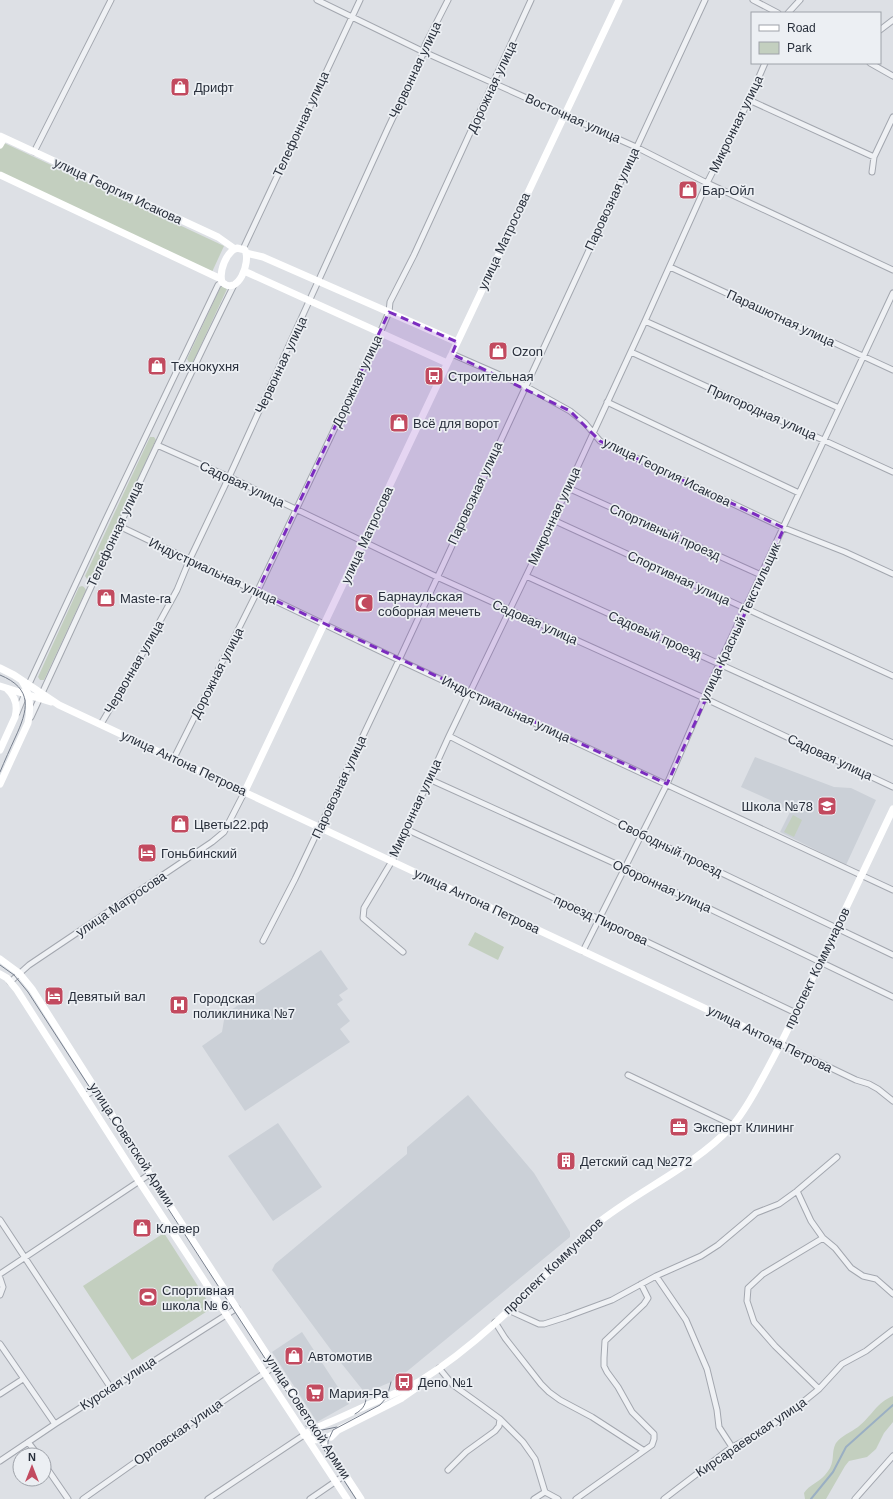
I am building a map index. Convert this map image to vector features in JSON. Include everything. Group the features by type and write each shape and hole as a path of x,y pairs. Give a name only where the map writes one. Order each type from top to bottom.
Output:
{"street":[{"path":"34,152 111,0"},
{"name":"Восточная улица","path":"317,0 424,52 636,147 707,183 893,270"},
{"name":"Телефонная улица","path":"245,251 360,0"},
{"name":"Червонная улица","path":"101,724 141,656 177,590 189,560 310,302 388,128 448,0"},
{"name":"Дорожная улица","path":"174,758 257,592 380,333 389,312 390,302 414,255 531,0"},
{"name":"улица Матросова","path":"10,982 19,972 212,842 224,832 325,624 619,0"},
{"name":"Паровозная улица","path":"263,941 295,879 399,660 524,386 705,0"},
{"path":"753,0 776,12"},
{"path":"789,12 800,0"},
{"path":"881,29 893,20"},
{"name":"Микронная улица","path":"403,952 362,918 364,908 392,861 448,736 553,520 670,267 707,183 749,100 765,64"},
{"path":"872,64 893,76"},
{"path":"749,100 874,157"},
{"path":"872,172 874,157 893,117"},
{"path":"0,145 2,137"},
{"name":"улица Георгия Исакова","path":"2,137 218,237 235,249"},
{"path":"0,175 221,280 227,286 234,285 238,282 244,271 246,263 245,251"},
{"path":"221,280 226,261 232,251 235,249 245,251 264,256 457,342"},
{"name":"Парашютная улица","path":"670,267 893,370"},
{"path":"244,271 447,363"},
{"name":"Телефонная улица","path":"0,750 221,280"},
{"name":"Телефонная улица","path":"0,784 88,592 234,285"},
{"name":"улица Красный Текстильщик","path":"583,951 667,784 719,664 893,293"},
{"path":"645,321 839,408"},
{"name":"Пригородная улица","path":"631,352 893,472"},
{"name":"улица Георгия Исакова","path":"452,354 524,386 570,411 585,423 600,441 784,528 845,552 893,574"},
{"path":"607,402 799,493"},
{"name":"Садовая улица","path":"157,445 229,477 436,577 704,698 893,787"},
{"name":"Спортивный проезд","path":"568,488 761,575"},
{"name":"Спортивная улица","path":"553,520 893,676"},
{"name":"Индустриальная улица","path":"119,526 399,660 893,890"},
{"name":"Садовый проезд","path":"526,576 893,743"},
{"name":"улица Антона Петрова","path":"0,668 14,674 27,691 41,696"},
{"path":"4,688 13,696 16,703 15,717"},
{"name":"улица Антона Петрова","path":"4,688 27,691 59,704 856,1080 869,1084 893,1101"},
{"path":"27,691 30,710 28,723"},
{"name":"Свободный проезд","path":"448,736 642,835 893,955"},
{"name":"Оборонная улица","path":"428,779 625,868 893,997"},
{"name":"проспект Коммунаров","path":"322,1440 334,1434 338,1430 407,1395 421,1385 495,1322 594,1226 608,1215 700,1155 732,1126 754,1094 781,1044 893,809"},
{"name":"проезд Пирогова","path":"406,829 600,919 796,1013"},
{"name":"улица Советской Армии","path":"0,959 19,972 32,989 361,1499"},
{"name":"улица Советской Армии","path":"0,974 17,990 334,1482 347,1499"},
{"path":"628,1075 732,1126"},
{"path":"85,1096 96,1089"},
{"path":"508,1310 539,1324 544,1324 612,1300 656,1276 701,1256 718,1245 756,1213 779,1204 797,1191 837,1157"},
{"path":"0,1274 24,1256 150,1174"},
{"path":"797,1191 811,1221 823,1238 836,1248 851,1268 863,1276 876,1279 893,1294"},
{"path":"0,1220 111,1388"},
{"path":"819,1389 774,1346 754,1322 747,1301 748,1288 763,1274 823,1238"},
{"path":"656,1276 686,1320 708,1369 718,1410 719,1427 732,1447"},
{"path":"0,1278 3,1287 0,1295"},
{"path":"576,1499 652,1445 654,1439 654,1434 632,1412 618,1387 606,1372 604,1366 605,1340 648,1298 641,1284"},
{"name":"Курская улица","path":"0,1461 237,1308"},
{"path":"495,1322 505,1338 549,1392 592,1417 643,1450"},
{"name":"Кирсараевская улица","path":"664,1499 732,1447 761,1432 787,1414 819,1389 842,1364 866,1350 893,1330"},
{"path":"0,1344 23,1379 56,1424"},
{"name":"Орловская улица","path":"83,1499 192,1422 275,1366"},
{"path":"440,1368 453,1385 500,1419 523,1442 535,1459 546,1492 558,1499"},
{"name":"проспект Коммунаров","path":"304,1435 315,1428 394,1394 418,1382 440,1368"},
{"path":"0,1394 23,1379"},
{"path":"448,1470 466,1452 494,1431 499,1426 500,1419"},
{"path":"331,1454 329,1443 334,1434"},
{"path":"208,1499 304,1435 313,1440 322,1440"},
{"path":"28,1442 32,1447"},
{"path":"855,1499 893,1456"},
{"path":"310,1499 345,1475"},
{"path":"52,1476 68,1499"},
{"path":"534,1499 546,1492"}],"highlighted area":[{"path":"389,312 457,342 452,354 570,411 600,441 784,528 667,784 257,592"}],"shaded area":[{"name":"Школа №78","path":"755,757 834,787 851,788 876,800 846,865 780,832 790,812 770,800 741,787"},
{"path":"321,950 348,989 339,995 343,1000 337,1004 350,1021 340,1029 350,1042 245,1111 202,1046 222,1032 225,1014"},
{"path":"468,1095 534,1173 570,1232 570,1237 405,1373 391,1382 365,1393 334,1354 272,1270 275,1264 407,1154 407,1147"},
{"path":"278,1123 322,1187 273,1221 228,1156"},
{"path":"302,1332 349,1404 317,1422 272,1352"}],"green space":[{"path":"0,141 224,246 212,272 0,173"},
{"path":"221,286 227,289 193,362 189,362 187,359"},
{"path":"150,437 154,437 156,440 91,579 87,579 85,576"},
{"path":"82,586 86,590 44,680 40,680 38,677 79,587"},
{"path":"793,815 802,820 794,837 784,832"},
{"path":"475,932 504,947 498,960 468,945"},
{"name":"Спортивная школа № 6","path":"164,1233 212,1308 132,1360 83,1286"},
{"path":"893,1396 893,1422 884,1433 876,1449 867,1457 849,1461 826,1499 805,1499 804,1493 806,1490 823,1477 829,1470 836,1443 843,1436 863,1423 878,1406"}],"waterway":[{"path":"811,1499 833,1472 846,1447 893,1405"}],"tram line":[{"path":"0,675 19,687 25,701 23,718 0,772"},
{"path":"0,965 14,975 28,992 356,1499"},
{"path":"328,1455 328,1441 333,1430 380,1405 387,1397 391,1382"},
{"path":"355,1414 361,1410 364,1405 366,1393"},
{"path":"306,1426 322,1430 337,1427"}],"place":[{"name":"Дрифт","path":"180,87"},
{"name":"Бар-Ойл","path":"688,190"},
{"name":"Ozon","path":"498,351"},
{"name":"Технокухня","path":"157,366"},
{"name":"Строительная","path":"434,376"},
{"name":"Всё для ворот","path":"399,423"},
{"name":"Maste-ra","path":"106,598"},
{"name":"Барнаульская соборная мечеть","path":"364,603"},
{"name":"Школа №78","path":"827,806"},
{"name":"Цветы22.рф","path":"180,824"},
{"name":"Гоньбинский","path":"147,853"},
{"name":"Девятый вал","path":"54,996"},
{"name":"Городская поликлиника №7","path":"179,1005"},
{"name":"Эксперт Клининг","path":"679,1127"},
{"name":"Детский сад №272","path":"566,1161"},
{"name":"Клевер","path":"142,1228"},
{"name":"Спортивная школа № 6","path":"148,1297"},
{"name":"Автомотив","path":"294,1356"},
{"name":"Депо №1","path":"404,1382"},
{"name":"Мария-Ра","path":"315,1393"}]}
